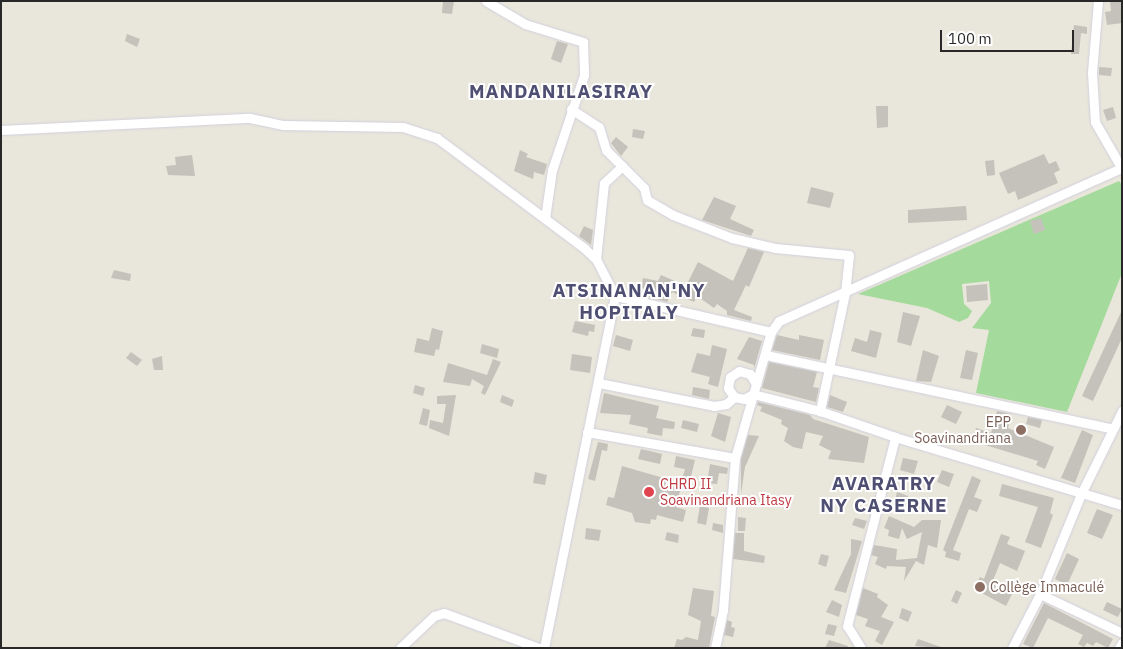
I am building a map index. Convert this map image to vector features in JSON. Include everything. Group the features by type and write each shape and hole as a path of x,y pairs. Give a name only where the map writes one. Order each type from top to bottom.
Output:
{"street":[{"path":"486,1 525,24 583,42 584,75 552,170 545,218"},
{"path":"715,648 723,610 734,458 766,355 771,332 779,322 1121,169 1095,122 1092,73 1098,1"},
{"path":"571,109 599,127 606,150 644,188 647,200 673,215 723,234 775,248 849,255 845,293 831,367 820,411"},
{"path":"1,130 250,118 283,125 403,127 437,138 545,218 596,260 615,296 599,383 587,432 544,648"},
{"path":"596,260 604,183 622,166"},
{"path":"615,296 771,332"},
{"path":"766,355 831,367 1113,429"},
{"path":"734,398 728,388 730,377 734,374 739,371 750,374 756,384"},
{"path":"599,383 714,406 726,404 734,398 744,399 753,394 820,411 895,437 1122,506"},
{"path":"1012,648 1040,594 1082,494 1122,411"},
{"path":"587,432 734,458"},
{"path":"861,648 847,626 895,437"},
{"path":"1040,594 1122,633"},
{"path":"400,648 434,616 444,613 539,648"},
{"path":"1119,648 1122,643"}],"green space":[{"path":"1119,181 1122,185 1122,273 1067,412 976,393 989,330 972,328 991,303 989,281 962,284 964,304 972,311 968,318 959,322 927,308 858,294"}],"building":[{"path":"443,1 454,1 452,14 442,13"},
{"path":"1110,1 1122,1 1122,23 1107,25 1105,12 1111,11"},
{"path":"1074,25 1087,27 1087,34 1081,33 1079,54 1071,54"},
{"path":"127,34 140,39 137,47 125,41"},
{"path":"557,41 568,44 561,63 551,59"},
{"path":"1099,67 1112,68 1111,76 1099,75"},
{"path":"560,83 570,88 567,95 556,89"},
{"path":"876,106 888,106 888,127 877,128"},
{"path":"1113,107 1116,118 1107,121 1103,110"},
{"path":"633,129 645,131 643,139 632,137"},
{"path":"616,137 628,147 621,156 611,143"},
{"path":"520,150 528,154 526,157 547,164 544,175 534,172 533,179 514,171"},
{"path":"1044,154 1049,164 1056,161 1060,170 1054,173 1058,183 1018,200 1015,191 1008,194 999,173"},
{"path":"192,155 195,176 168,175 166,166 176,165 175,157"},
{"path":"994,160 995,175 987,176 985,161"},
{"path":"811,187 834,193 830,208 807,203"},
{"path":"714,197 736,206 730,219 754,230 751,236 702,220"},
{"path":"966,206 967,220 908,223 908,210"},
{"path":"1041,218 1045,230 1034,234 1030,221"},
{"path":"584,226 593,230 591,245 579,236"},
{"path":"748,248 764,252 749,287 746,285 734,310 752,317 751,321 727,315 727,311 717,304 714,308 697,296 694,302 672,292 667,302 649,297 652,290 641,288 643,278 658,281 661,275 686,286 698,262 733,281"},
{"path":"114,270 131,274 130,281 111,278"},
{"path":"987,284 988,300 967,302 966,286"},
{"path":"1122,310 1122,338 1093,401 1082,396"},
{"path":"903,312 920,316 911,346 897,342"},
{"path":"575,321 595,325 594,332 589,331 588,336 572,332"},
{"path":"432,328 443,331 439,350 436,349 434,356 414,352 417,338 429,341"},
{"path":"693,328 705,330 704,338 691,336"},
{"path":"870,330 882,333 876,358 851,351 855,338 867,342"},
{"path":"616,335 633,340 630,351 613,346"},
{"path":"777,335 799,340 799,335 824,340 820,360 772,350"},
{"path":"749,337 762,341 754,369 754,365 737,359"},
{"path":"482,344 499,349 497,358 480,353"},
{"path":"712,345 727,349 718,387 708,384 710,377 691,372 697,353 710,356"},
{"path":"923,350 939,356 931,382 916,381"},
{"path":"966,350 978,353 972,380 960,378"},
{"path":"131,352 142,360 137,366 126,358"},
{"path":"572,354 592,357 590,373 570,370"},
{"path":"162,356 163,370 154,370 152,359"},
{"path":"493,359 501,362 485,395 481,393 484,386 472,379 470,386 443,382 448,363 487,375"},
{"path":"769,362 817,372 813,387 819,388 816,402 762,388"},
{"path":"415,385 425,388 423,396 413,393"},
{"path":"693,387 710,390 709,399 692,395"},
{"path":"604,393 659,406 656,418 675,422 674,429 663,428 662,436 647,433 648,428 629,424 631,415 600,413"},
{"path":"456,395 449,436 429,428 430,420 443,423 446,404 437,404 437,396"},
{"path":"502,395 514,400 512,407 500,402"},
{"path":"830,395 847,402 843,412 827,407"},
{"path":"758,402 810,415 813,419 869,437 864,463 828,459 831,451 819,445 823,436 806,432 802,449 793,447 784,441 788,428 781,424 782,420 760,411 762,407 757,405"},
{"path":"947,405 962,412 956,424 941,417"},
{"path":"423,408 430,410 427,426 419,424"},
{"path":"997,411 1011,414 1008,428 1054,447 1045,469 1036,465 1038,461 972,441 976,428 991,433"},
{"path":"718,413 731,417 725,442 711,436"},
{"path":"1028,417 1042,420 1040,428 1026,424"},
{"path":"683,420 699,424 697,432 681,428"},
{"path":"1082,430 1093,435 1075,483 1061,478"},
{"path":"748,435 759,436 745,467 741,494 741,459"},
{"path":"598,442 608,444 607,451 602,450 595,481 588,479"},
{"path":"641,449 662,454 660,464 638,459"},
{"path":"676,456 695,460 688,489 681,487 676,507 686,510 683,522 657,515 656,520 651,519 650,524 635,522 632,513 606,505 608,497 614,498 622,466 681,483 685,469 674,467"},
{"path":"903,458 918,461 914,474 900,470"},
{"path":"710,464 728,468 727,474 719,473 717,484 707,483"},
{"path":"942,470 954,474 949,487 937,482"},
{"path":"535,472 547,475 545,485 533,483"},
{"path":"972,476 981,480 974,497 982,500 977,512 969,509 953,550 961,553 959,561 945,557 946,552 943,550"},
{"path":"1002,484 1054,498 1050,513 1053,515 1041,548 1025,542 1038,507 999,496"},
{"path":"897,492 908,496 905,508 894,504"},
{"path":"700,506 709,508 706,525 697,523"},
{"path":"1097,509 1113,515 1102,539 1087,533"},
{"path":"889,516 914,527 922,520 941,520 937,548 928,545 924,565 916,561 904,581 906,567 887,566 886,569 875,564 878,557 871,555 874,545 897,549 896,560 917,558 922,532 907,539 902,528 899,539 888,536 889,530 884,528"},
{"path":"738,517 746,518 745,531 738,531"},
{"path":"855,518 867,521 864,529 852,525"},
{"path":"713,523 723,525 723,533 712,530"},
{"path":"586,528 601,530 599,541 585,539"},
{"path":"667,532 679,535 678,543 665,540"},
{"path":"735,533 744,533 744,551 765,556 764,563 733,559"},
{"path":"1001,534 1010,537 1007,544 1025,551 1017,571 1000,563 992,583 1012,594 1006,606 974,589 980,577 984,579"},
{"path":"851,539 862,541 846,593 834,590 851,554"},
{"path":"1067,553 1079,559 1067,585 1055,579"},
{"path":"821,554 829,556 826,567 818,564"},
{"path":"693,588 714,591 711,616 715,617 709,648 674,648 677,639 682,640 686,637 698,640 701,621 688,615"},
{"path":"863,588 878,594 877,597 888,605 881,617 894,622 882,645 875,641 880,631 865,626 868,619 856,615"},
{"path":"956,590 962,593 957,604 951,601"},
{"path":"832,600 842,605 839,617 826,612"},
{"path":"1107,602 1122,609 1118,617 1103,610"},
{"path":"1044,603 1113,639 1108,648 1096,642 1093,646 1087,643 1084,647 1078,644 1083,635 1048,618 1033,648 1023,644"},
{"path":"902,608 912,612 908,622 899,618"},
{"path":"727,620 732,622 731,627 735,628 733,637 724,635"},
{"path":"828,624 837,626 834,636 825,634"},
{"path":"918,639 941,647 915,646"},
{"path":"829,640 848,646 847,648 825,648"}],"place":[{"name":"EPP Soavinandriana","path":"1021,430"},
{"name":"CHRD II Soavinandriana Itasy","path":"649,492"},
{"name":"Collège Immaculé","path":"980,587"}],"district":[{"name":"MANDANILASIRAY","path":"561,92"},
{"name":"ATSINANAN'NY HOPITALY","path":"629,302"},
{"name":"AVARATRY NY CASERNE","path":"884,495"}]}
